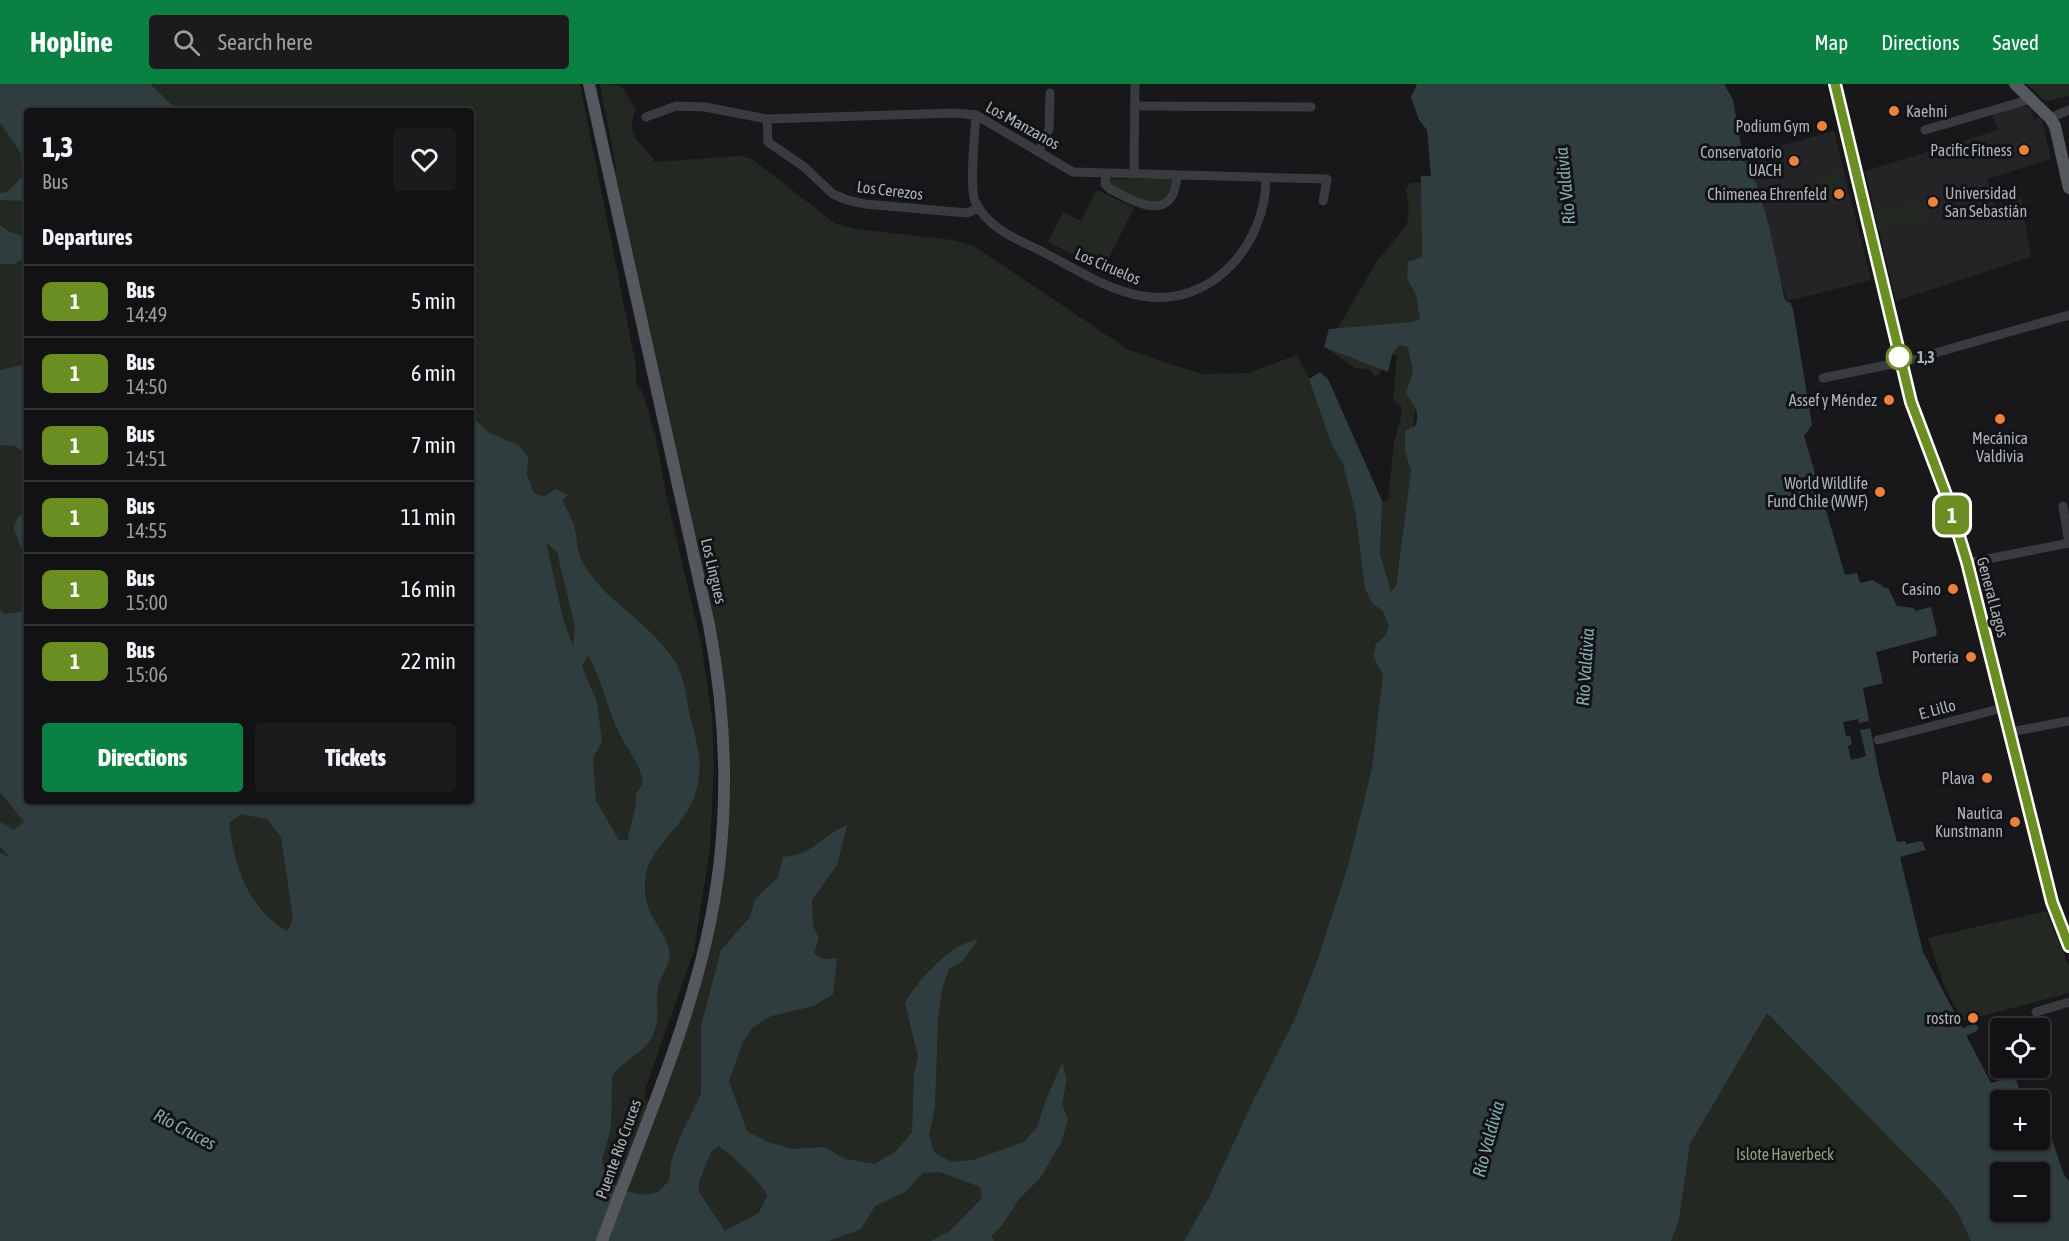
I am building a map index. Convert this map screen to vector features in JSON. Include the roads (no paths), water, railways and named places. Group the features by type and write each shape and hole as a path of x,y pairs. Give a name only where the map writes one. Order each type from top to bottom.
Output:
{"main road":[{"name":"Los Lingues","path":"589,84 710,625 721,703 724,782 716,887 698,972 666,1068"},
{"name":"General Lagos","path":"1835,84 1900,363 1911,402 1948,500 1967,562 2052,902 2069,946"},
{"path":"2015,84 2050,118 2056,131 2069,188"},
{"name":"Puente Río Cruces","path":"602,1241 666,1068"}],"street":[{"path":"1134,84 1134,174"},
{"path":"1039,151 1049,129 1050,93"},
{"path":"1925,130 2031,99"},
{"name":"Los Manzanos","path":"646,117 676,106 722,109 767,119 955,113 976,115 1073,172 1327,179 1323,201"},
{"path":"1135,106 1311,107"},
{"path":"2050,118 2069,110"},
{"path":"976,115 973,193 979,208"},
{"name":"Los Cerezos","path":"767,119 768,142 803,166 833,194 847,200 866,204 967,213 979,208"},
{"path":"1106,174 1105,184 1110,189 1149,207 1161,206 1172,196 1177,176"},
{"name":"Los Ciruelos","path":"979,208 1002,231 1102,282 1142,296 1170,296 1187,294 1212,282 1242,255 1261,221 1266,178"},
{"path":"1823,378 1900,363 2069,315"},
{"path":"1967,562 2069,543 2063,506"},
{"name":"E. Lillo","path":"1878,740 2003,708"},
{"path":"2010,732 2069,721"},
{"path":"2036,1012 2069,1002"}],"water":[{"path":"0,84 150,84 175,108 24,108 24,201 0,200 0,193 7,192 23,176 21,154 0,122"},
{"name":"Río Valdivia","path":"1417,84 1724,84 1733,100 1743,156 1758,188 1769,226 1784,297 1793,309 1812,425 1804,436 1845,575 1857,573 1860,583 1873,580 1888,588 1897,606 1914,608 1915,611 1931,607 1937,632 1936,636 1876,652 1883,683 1863,688 1879,774 1897,842 1905,841 1906,844 1922,841 1926,850 1900,857 1923,952 1991,1083 2016,1078 2019,1090 1990,1090 1990,1150 2050,1150 2050,1134 2064,1175 2069,1181 2069,1241 1971,1241 1957,1211 1941,1191 1767,1013 1690,1144 1679,1220 1671,1241 1184,1241 1208,1199 1252,1103 1295,1019 1318,958 1348,865 1372,768 1383,675 1373,656 1376,644 1386,635 1389,626 1383,611 1373,604 1365,589 1355,510 1343,464 1331,443 1309,379 1320,372 1328,379 1382,501 1380,554 1391,592 1396,586 1411,471 1405,451 1405,431 1415,426 1417,421 1416,409 1406,393 1413,371 1408,347 1399,345 1392,355 1388,372 1324,347 1329,329 1413,322 1420,319 1416,295 1407,278 1408,262 1422,257 1421,176 1431,176 1427,130 1419,120 1411,97"},
{"path":"0,225 10,232 24,237 24,258 15,264 0,264"},
{"path":"24,365 22,408 24,411 24,453 15,446 0,445 0,370"},
{"name":"Río Cruces","path":"474,419 490,433 520,446 528,457 527,475 534,493 543,497 556,489 568,495 562,501 574,525 579,552 586,568 606,592 665,647 678,667 697,745 699,778 693,801 678,825 653,856 645,880 648,907 663,934 670,953 658,988 655,1031 642,1049 612,1076 611,1128 602,1160 609,1181 624,1191 645,1195 658,1192 669,1181 671,1162 679,1139 701,1094 701,1026 721,950 750,917 755,899 778,877 783,857 811,848 847,825 837,865 812,900 813,926 819,938 814,953 823,959 837,958 833,994 814,1006 771,1016 752,1028 742,1044 729,1081 747,1131 768,1142 793,1149 824,1147 845,1159 875,1164 896,1151 912,1132 914,1073 918,1057 905,1003 936,964 958,947 978,940 963,961 949,969 942,989 938,1017 935,1106 929,1135 934,1152 951,1162 973,1160 1024,1142 1037,1127 1062,1063 1067,1079 1062,1104 1068,1119 1061,1143 1040,1178 1018,1200 1003,1224 991,1236 994,1241 931,1241 950,1231 982,1198 980,1187 940,1172 923,1173 905,1192 875,1206 861,1229 829,1241 0,1241 0,853 9,857 0,846 0,822 14,830 24,822 0,792 0,610 5,614 20,612 24,608 24,804 474,804","holes":["546,542 557,552 575,627 573,646 563,619","588,655 598,675 616,727 642,776 643,783 636,794 628,840 619,840 596,801 593,758 602,742 597,703 582,666","241,814 267,819 281,837 293,919 287,931 262,910 245,885 239,871 229,823","719,1146 752,1176 767,1195 759,1213 725,1231 699,1192 699,1181 711,1152"]},
{"path":"24,513 24,554 13,528 18,517"}],"waterway":[{"path":"1955,1036 1974,1028"}],"place":[{"name":"Kaehni","path":"1894,111"},
{"name":"Podium Gym","path":"1822,126"},
{"name":"Pacific Fitness","path":"2024,150"},
{"name":"Conservatorio UACH","path":"1794,161"},
{"name":"Chimenea Ehrenfeld","path":"1839,194"},
{"name":"Universidad San Sebastián","path":"1933,202"},
{"name":"1,3","path":"1899,357"},
{"name":"Assef y Méndez","path":"1889,400"},
{"name":"Mecánica Valdivia","path":"2000,419"},
{"name":"World Wildlife Fund Chile (WWF)","path":"1880,492"},
{"name":"Casino","path":"1953,589"},
{"name":"Portería","path":"1971,657"},
{"name":"Plava","path":"1987,778"},
{"name":"Nautica Kunstmann","path":"2015,822"},
{"name":"rostro","path":"1973,1018"}],"park label":[{"name":"Islote Haverbeck","path":"1785,1154"}]}
